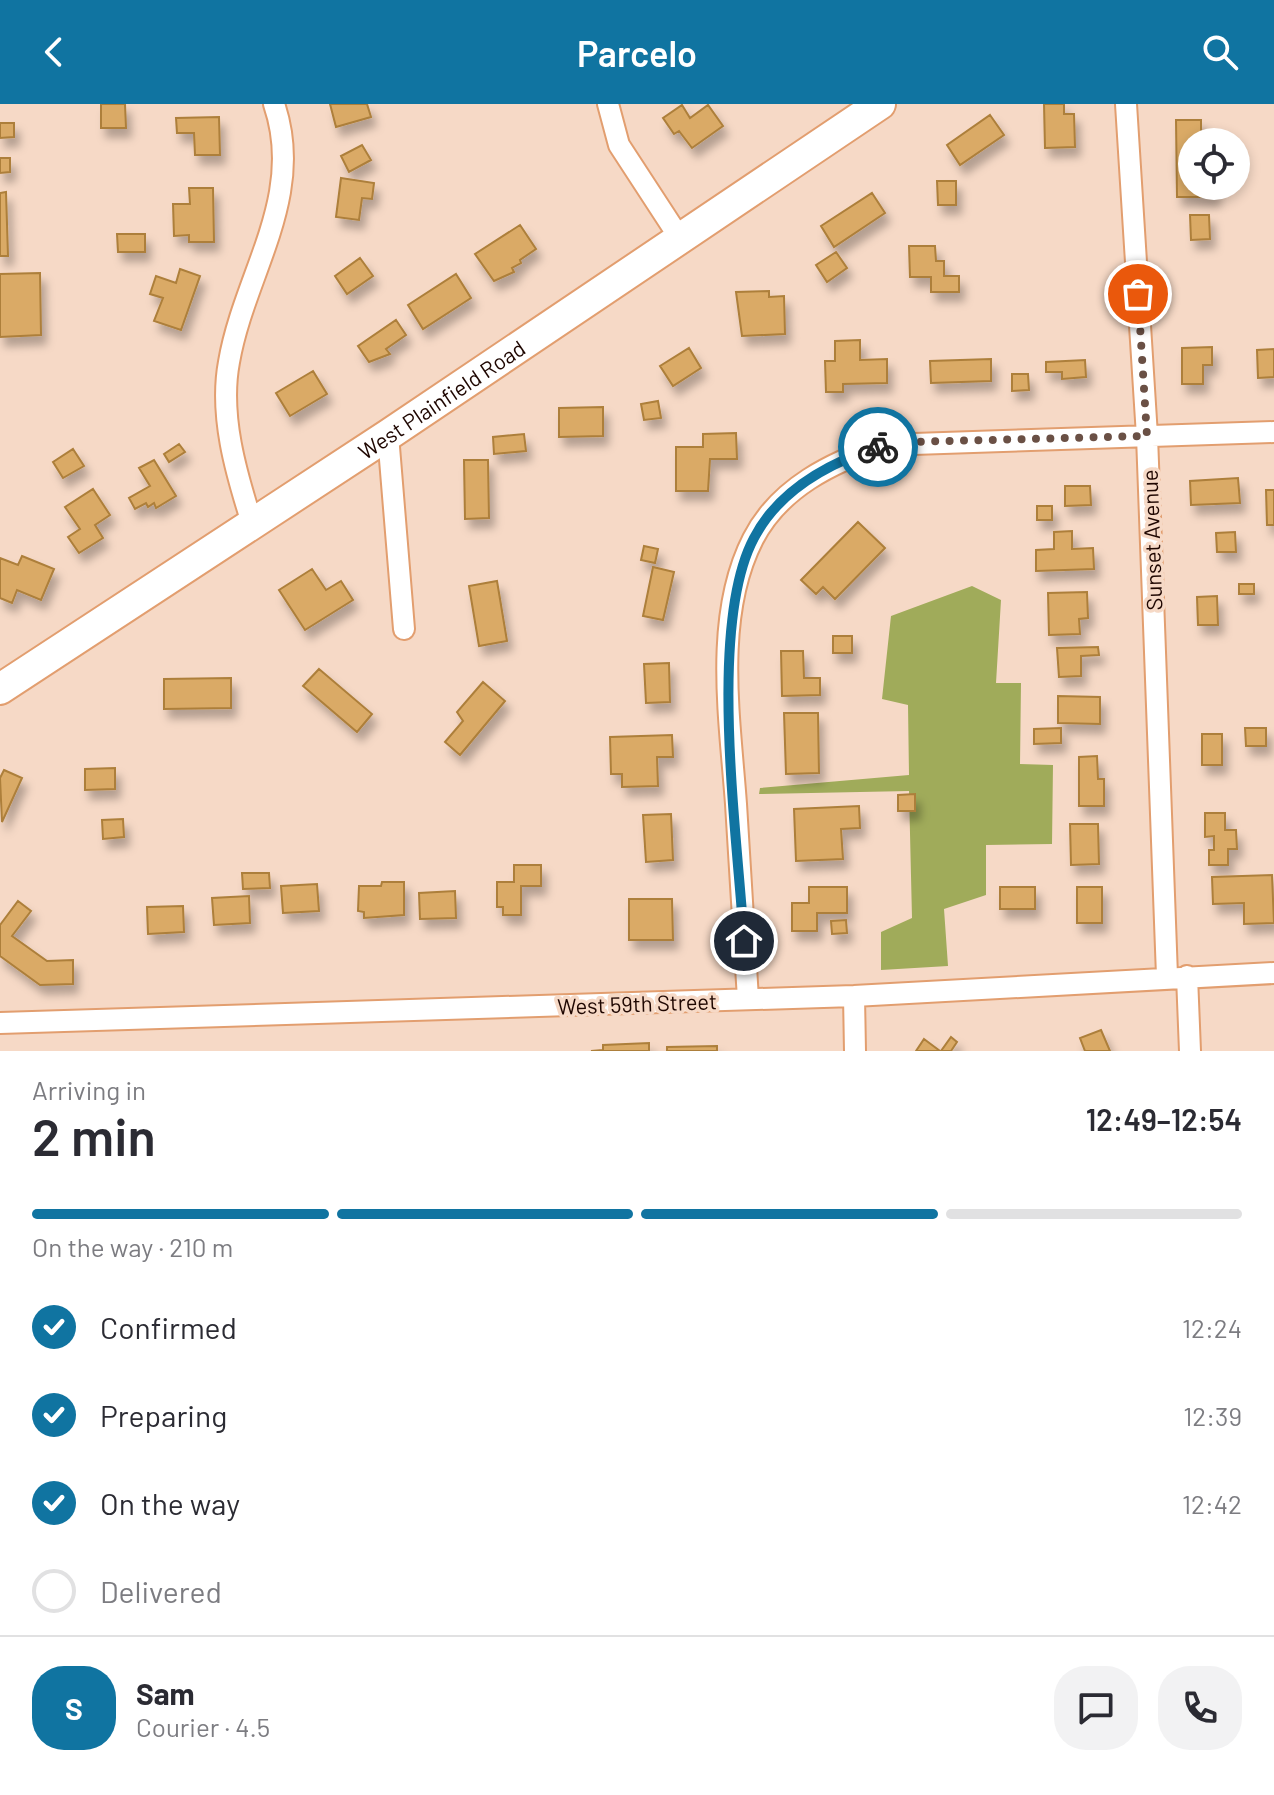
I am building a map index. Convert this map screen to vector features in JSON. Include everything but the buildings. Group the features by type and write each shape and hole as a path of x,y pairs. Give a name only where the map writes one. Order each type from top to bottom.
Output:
{"main road":[{"name":"West Plainfield Road","path":"0,689 388,435 880,104"}],"street":[{"path":"252,523 236,471 227,408 228,364 241,314 276,222 282,195 281,131 274,104"},
{"path":"608,104 619,145 679,237"},
{"name":"Sunset Avenue","path":"1126,104 1177,976 1190,1051"},
{"path":"748,999 730,710 730,647 742,564 755,536 773,510 798,485 831,466 884,445 1274,432"},
{"path":"388,435 404,629"},
{"name":"West 59th Street","path":"0,1023 854,996 1274,973"},
{"path":"854,996 855,1051"}],"green space":[{"path":"972,586 1001,600 996,683 1021,683 1020,764 1053,765 1052,844 986,845 986,895 944,909 948,966 881,970 881,932 912,918 909,791 759,794 760,788 909,775 908,705 882,699 891,616"}],"way so far":[{"path":"878,447 909,442 1147,436 1138,294"}],"route":[{"path":"744,941 730,710 730,647 742,564 755,536 773,510 798,485 831,466 878,447"}]}
